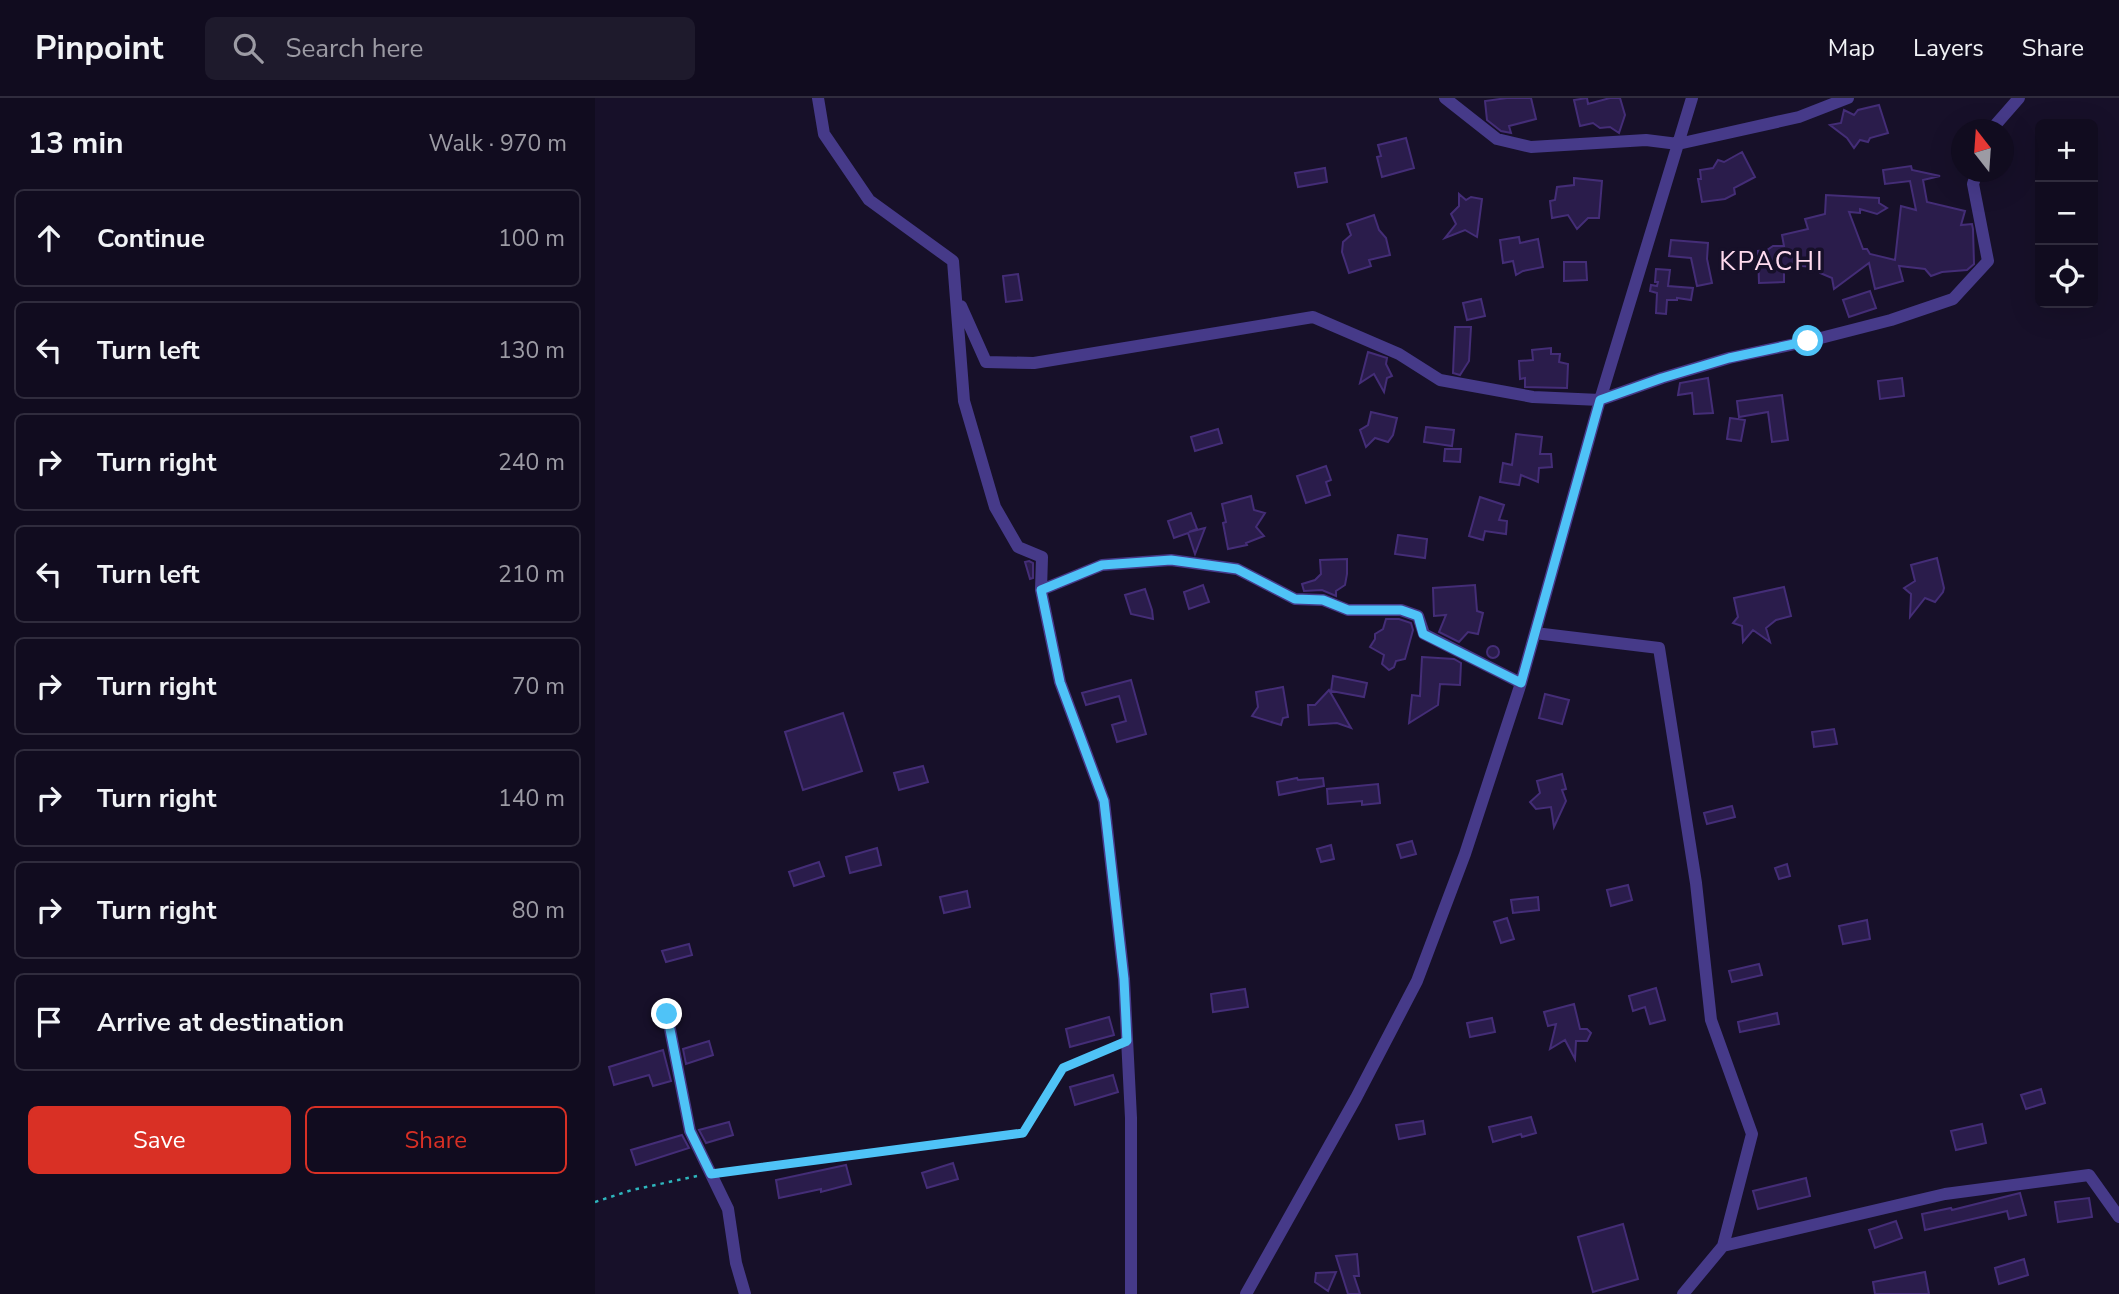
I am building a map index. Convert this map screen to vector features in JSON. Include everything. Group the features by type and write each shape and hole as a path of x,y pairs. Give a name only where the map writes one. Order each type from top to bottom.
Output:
{"street":[{"path":"818,98 824,134 869,200 953,261 964,401 995,507 1018,547 1042,556 1041,590 1060,682 1104,801 1124,979 1131,1118 1131,1294"},
{"path":"1445,98 1497,139 1531,147 1646,140 1678,144 1799,117 1848,98"},
{"path":"1245,1294 1356,1098 1417,981 1465,854 1521,683 1600,400 1692,98"},
{"path":"2001,119 2019,98"},
{"path":"956,296 986,362 1034,363 1313,317 1399,354 1440,380 1533,397 1600,400 1729,358 1879,323 1953,299 1988,261 1974,182"},
{"path":"1041,590 1102,565 1171,560 1237,569 1295,599 1323,600 1348,610 1401,610 1418,616 1423,634 1521,683"},
{"path":"1535,633 1659,648 1696,883 1711,1020 1752,1133 1723,1245 1683,1294"},
{"path":"667,1014 690,1131 728,1209 736,1263 745,1294"},
{"path":"1723,1245 1945,1194 2089,1175 2119,1217"}],"path":[{"path":"595,1202 632,1190 711,1174 1023,1133 1063,1068 1127,1041"}],"building":[{"path":"1531,98 1536,119 1509,126 1511,133 1501,131 1487,120 1485,101"},
{"path":"1587,98 1588,104 1620,98 1625,115 1619,133 1610,127 1600,128 1593,123 1580,126 1574,100"},
{"path":"1879,105 1888,133 1870,138 1868,142 1860,140 1854,148 1847,138 1830,125 1841,123 1844,110 1854,115 1858,110"},
{"path":"1406,138 1414,168 1382,177 1377,157 1381,156 1378,145"},
{"path":"1742,152 1755,177 1734,188 1735,194 1725,199 1702,202 1698,179 1701,179 1700,170 1713,168 1718,160 1724,162"},
{"path":"1911,166 1912,170 1940,176 1923,180 1927,202 1965,211 1961,225 1972,224 1974,264 1967,270 1942,272 1931,276 1925,269 1899,266 1903,281 1875,289 1869,263 1834,289 1832,278 1820,273 1817,267 1784,265 1784,282 1759,283 1758,251 1784,246 1782,235 1808,229 1805,219 1825,214 1826,195 1879,198 1879,203 1887,208 1877,214 1860,209 1860,213 1849,212 1863,249 1867,249 1870,254 1895,260 1901,206 1916,210 1910,181 1885,184 1883,170"},
{"path":"1325,168 1327,182 1298,187 1295,173"},
{"path":"1574,178 1602,181 1599,218 1588,218 1577,229 1568,215 1552,218 1550,201 1555,200 1557,187 1574,185"},
{"path":"1459,194 1466,200 1471,197 1482,199 1477,237 1465,230 1445,238 1456,224 1451,214 1459,206"},
{"path":"1374,215 1379,230 1386,238 1390,255 1369,260 1371,266 1349,273 1342,252 1343,242 1351,235 1347,224"},
{"path":"1519,237 1520,243 1538,239 1543,267 1516,275 1513,261 1503,263 1500,240"},
{"path":"1671,240 1708,243 1707,259 1712,283 1697,286 1691,258 1669,256"},
{"path":"1564,262 1586,262 1587,280 1564,281"},
{"path":"1656,269 1670,270 1668,286 1693,288 1691,300 1667,300 1666,314 1656,313 1657,293 1650,291 1651,285 1657,286"},
{"path":"1018,274 1022,300 1006,302 1003,276"},
{"path":"1870,291 1876,308 1849,317 1843,300"},
{"path":"1481,299 1485,316 1467,320 1463,303"},
{"path":"1455,327 1471,327 1469,361 1460,375 1453,373"},
{"path":"1551,348 1551,354 1560,354 1559,362 1568,364 1567,388 1525,387 1525,378 1520,379 1519,361 1533,360 1532,350"},
{"path":"1368,352 1387,358 1386,364 1392,376 1387,378 1384,392 1374,374 1360,383"},
{"path":"1708,378 1713,413 1694,414 1692,393 1678,395 1680,383"},
{"path":"1902,378 1904,396 1880,399 1878,381"},
{"path":"1782,395 1788,440 1772,442 1768,412 1739,417 1737,401"},
{"path":"1371,412 1397,418 1393,435 1388,442 1375,438 1366,447 1360,430 1368,425"},
{"path":"1730,418 1745,420 1741,441 1727,439"},
{"path":"1426,427 1454,430 1452,446 1424,442"},
{"path":"1218,429 1222,443 1195,451 1191,437"},
{"path":"1516,434 1542,437 1540,454 1551,454 1552,467 1539,468 1538,482 1521,475 1519,485 1500,482 1503,463 1512,465"},
{"path":"1445,449 1461,449 1460,462 1444,461"},
{"path":"1326,466 1331,480 1326,482 1330,495 1306,503 1297,476"},
{"path":"1251,496 1254,510 1265,513 1256,527 1264,536 1246,543 1247,545 1228,549 1222,504"},
{"path":"1480,497 1504,505 1499,520 1507,521 1506,534 1485,531 1483,540 1469,536"},
{"path":"1191,513 1197,529 1189,532 1205,528 1195,554 1188,533 1174,538 1168,521"},
{"path":"1398,535 1427,539 1425,558 1395,554"},
{"path":"1937,558 1943,592 1935,602 1925,598 1910,617 1911,594 1904,588 1915,581 1911,565"},
{"path":"1347,559 1345,585 1336,591 1336,596 1322,590 1304,591 1302,584 1315,580 1321,574 1320,560"},
{"path":"1025,562 1033,563 1033,578 1030,579"},
{"path":"1203,585 1209,602 1189,609 1184,592"},
{"path":"1475,585 1477,611 1483,613 1478,634 1468,632 1459,642 1439,632 1446,615 1434,616 1433,588"},
{"path":"1784,587 1791,616 1776,620 1766,628 1770,642 1753,630 1743,642 1742,626 1733,623 1738,617 1734,598"},
{"path":"1145,589 1153,619 1131,614 1125,595"},
{"path":"1386,619 1411,623 1413,630 1405,659 1396,661 1394,667 1389,670 1382,664 1384,655 1370,647 1375,634 1383,629"},
{"path":"1493,646 1499,652 1493,658 1487,652"},
{"path":"1422,657 1454,659 1461,663 1460,685 1440,684 1438,705 1409,723 1412,695 1420,696"},
{"path":"1333,676 1367,683 1364,697 1331,691"},
{"path":"1131,680 1146,734 1117,742 1112,725 1126,721 1119,696 1086,705 1082,693"},
{"path":"1283,687 1288,717 1283,718 1281,725 1252,716 1258,707 1256,692"},
{"path":"1329,690 1351,728 1337,723 1309,725 1308,705 1315,705"},
{"path":"1545,694 1569,700 1562,724 1539,718"},
{"path":"843,713 862,771 803,790 785,732"},
{"path":"1834,729 1837,744 1814,747 1812,732"},
{"path":"923,766 928,782 899,790 894,773"},
{"path":"1562,774 1566,789 1562,790 1566,801 1554,827 1551,807 1536,809 1530,802 1540,793 1537,781"},
{"path":"1297,778 1323,778 1324,786 1279,795 1277,782"},
{"path":"1378,784 1380,803 1362,805 1362,801 1328,804 1327,789"},
{"path":"1732,806 1735,817 1707,824 1704,813"},
{"path":"1412,841 1416,854 1401,858 1397,845"},
{"path":"1331,845 1334,859 1321,862 1317,849"},
{"path":"877,848 881,865 850,873 846,857"},
{"path":"819,862 824,876 794,886 789,872"},
{"path":"1787,864 1790,876 1779,879 1775,868"},
{"path":"1628,885 1632,900 1611,906 1607,890"},
{"path":"967,891 970,907 944,913 940,897"},
{"path":"1538,897 1539,910 1513,913 1511,900"},
{"path":"1507,918 1514,939 1501,943 1494,922"},
{"path":"1867,920 1870,939 1843,944 1839,926"},
{"path":"689,944 692,955 666,962 662,951"},
{"path":"1759,964 1762,975 1732,982 1729,971"},
{"path":"1656,988 1665,1020 1650,1024 1645,1007 1633,1011 1629,996"},
{"path":"1245,989 1248,1007 1213,1012 1211,994"},
{"path":"1574,1004 1580,1029 1587,1029 1591,1033 1587,1041 1576,1041 1575,1059 1565,1040 1550,1049 1556,1024 1548,1026 1544,1012"},
{"path":"1777,1013 1779,1024 1740,1032 1738,1022"},
{"path":"1109,1017 1114,1035 1070,1047 1066,1029"},
{"path":"1492,1018 1495,1032 1470,1037 1467,1023"},
{"path":"709,1041 713,1055 686,1064 683,1049"},
{"path":"663,1050 671,1081 653,1086 649,1075 614,1085 609,1067"},
{"path":"1113,1075 1118,1092 1075,1105 1070,1087"},
{"path":"2041,1089 2045,1103 2026,1109 2021,1095"},
{"path":"1531,1117 1536,1133 1493,1142 1489,1127"},
{"path":"1423,1121 1425,1134 1399,1139 1396,1125"},
{"path":"729,1122 733,1135 706,1143 699,1130"},
{"path":"1982,1124 1986,1143 1956,1150 1951,1131"},
{"path":"682,1135 689,1148 636,1165 631,1150"},
{"path":"953,1163 958,1179 927,1188 922,1173"},
{"path":"846,1165 851,1184 821,1192 821,1189 779,1198 776,1180"},
{"path":"1806,1178 1810,1196 1758,1209 1753,1191"},
{"path":"2020,1193 2026,1215 2009,1219 2007,1211 1925,1230 1922,1214 1951,1208 1952,1210"},
{"path":"2089,1198 2092,1217 2058,1222 2055,1202"},
{"path":"1896,1221 1902,1238 1875,1248 1869,1230"},
{"path":"1623,1224 1638,1279 1593,1292 1578,1237"},
{"path":"1357,1254 1359,1276 1354,1276 1360,1294 1348,1294 1336,1256"},
{"path":"2024,1259 2028,1275 1999,1284 1995,1268"},
{"path":"1336,1272 1328,1291 1315,1282 1316,1273"},
{"path":"1925,1272 1929,1294 1875,1294 1873,1282"}],"district":[{"name":"KPACHI","path":"1772,261"}],"route":[{"path":"667,1014 690,1131 711,1174 1023,1133 1063,1068 1127,1041 1124,979 1104,801 1060,682 1041,590 1102,565 1171,560 1237,569 1295,599 1323,600 1348,610 1401,610 1418,616 1423,634 1521,683 1600,400 1729,358 1808,341"}]}
